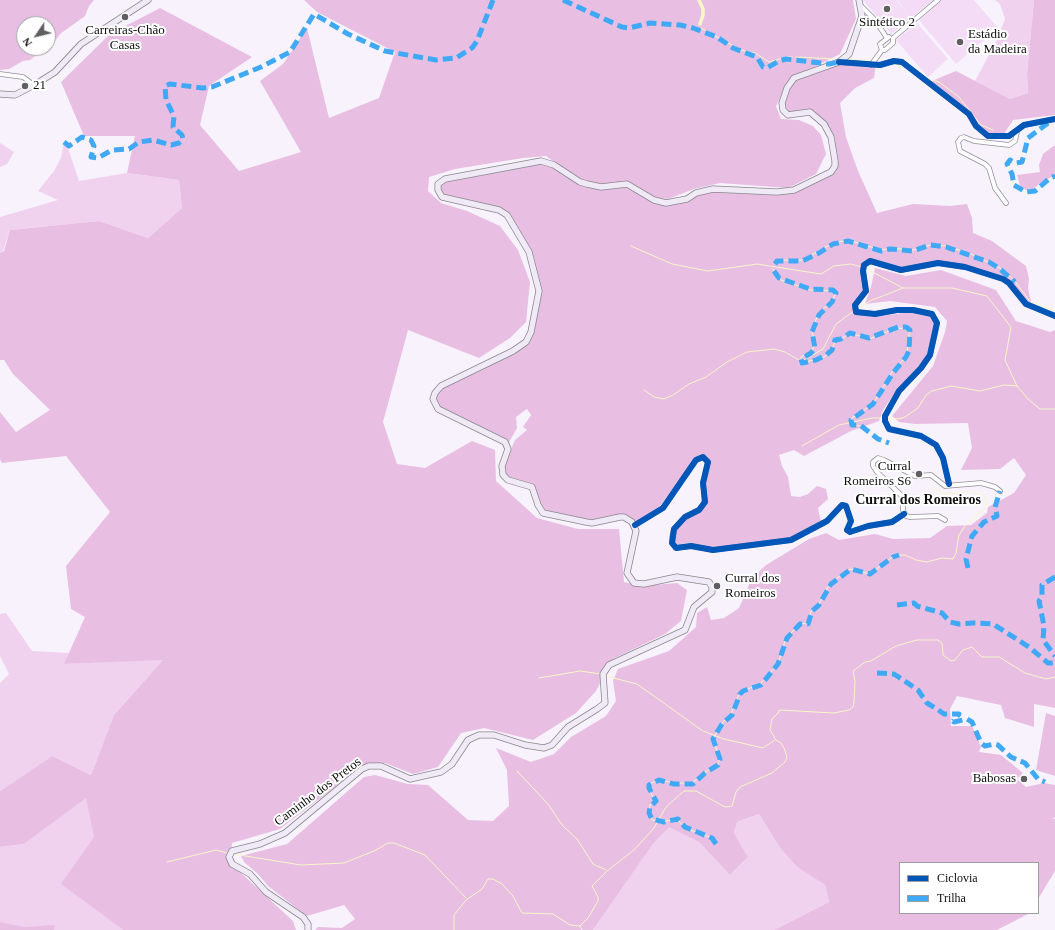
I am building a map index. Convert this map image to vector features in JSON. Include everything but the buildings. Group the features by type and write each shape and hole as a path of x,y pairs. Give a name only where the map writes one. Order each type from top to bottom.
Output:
{"main road":[{"path":"0,94 15,95 55,72 81,44 148,0"},
{"path":"635,526 624,517 592,523 543,513 538,505 532,487 508,480 503,475 502,466 508,449 502,439 445,414 434,404 435,393 441,386 513,351 526,342 531,332 539,291 529,252 507,215 499,210 442,197 438,190 438,184 444,179 542,161 554,164 580,182 601,187 627,184 654,200 666,203 687,199 696,193 713,189 777,192 794,190 831,172 835,166 835,161 832,137 824,124 810,112 788,115 783,110 782,103 787,88 794,78 839,62 849,54 862,16 860,3"},
{"name":"Caminho dos Pretos","path":"308,930 308,924 303,917 266,892 250,874 232,864 229,858 232,851 260,844 285,833 365,767 381,766 410,779 440,772 452,764 468,740 479,735 490,735 524,745 548,747 555,743 568,727 602,706 606,696 603,674 606,667 612,662 685,630 694,608 712,592 712,587 709,582 677,577 644,584 634,582 627,573 635,537 635,526"}],"street":[{"path":"882,50 879,45 887,38 893,38 938,0"},
{"path":"860,3 875,20 887,38"},
{"path":"870,65 882,50 886,49 893,43 893,38"},
{"path":"839,62 870,65 880,65 894,61 902,62 927,83 959,105 969,114 976,126 988,136 1009,136 1024,125 1055,119"},
{"path":"0,74 20,76 34,85"},
{"path":"1006,203 992,181 989,168 960,151 958,146 959,140 964,137 974,141 1010,146 1015,141 1017,131"},
{"path":"949,484 943,458 936,445 920,436 889,429 885,419 899,391 921,368 930,355 937,323 932,314 914,310 897,310 881,314 856,311 855,305 866,291 864,265 870,262 901,270 938,263 965,267 1003,279 1009,283 1026,304 1032,308 1055,316"},
{"path":"635,526 663,508 696,460 703,456 708,462 703,483 705,502 699,510 685,518 674,529 672,543 676,548 691,546 713,550 784,542 800,536 825,522 842,506 846,506 851,521 847,530 850,532 868,526 892,522 904,514"},
{"path":"904,514 903,497 876,472 873,466 873,462 876,459 882,459 911,475 927,474 934,476 942,485 947,486 949,484 957,485 981,483 995,487 1000,491"},
{"path":"904,514 910,517 938,516 946,520"}],"shaded area":[{"path":"0,0 94,0 89,6 85,16 60,34 56,40 56,16 16,16 16,56 35,56 30,60 23,61 9,69 0,70"},
{"path":"304,0 853,0 856,19 840,54 789,80 776,106 781,119 799,120 813,126 821,135 826,154 816,174 788,188 720,183 694,189 668,199 652,198 666,203 705,190 794,190 819,178 835,166 831,137 812,113 793,115 783,110 787,88 800,75 839,62 876,64 874,78 855,88 840,103 846,137 858,171 877,213 913,204 950,206 967,204 972,218 973,233 992,241 1026,266 1031,302 1026,304 1009,283 965,267 937,263 901,270 870,261 864,265 866,291 858,302 856,314 873,317 911,312 931,316 936,324 931,344 925,359 896,391 883,410 879,421 851,431 804,456 794,450 779,455 782,466 788,477 791,496 800,497 808,494 817,486 826,489 828,499 818,508 822,522 788,540 711,550 689,543 673,545 669,542 671,529 682,517 698,507 701,502 701,483 705,462 703,457 694,461 659,507 630,527 629,519 624,517 592,523 543,513 534,492 523,483 513,482 502,470 515,440 527,430 523,427 531,415 527,409 516,417 517,428 507,446 440,412 433,399 441,386 513,351 529,337 537,303 537,279 529,252 504,212 440,194 438,187 445,179 541,161 580,181 546,156 523,158 455,169 429,177 428,191 441,203 467,211 500,226 518,250 530,282 526,322 510,338 479,358 408,330 383,422 397,464 425,468 472,441 495,450 496,481 537,518 578,529 619,529 624,582 640,586 677,583 687,590 681,621 665,634 613,659 596,691 576,713 533,740 484,728 461,733 438,767 413,774 385,763 361,767 280,829 232,843 230,859 241,873 293,921 296,930 123,930 61,884 94,837 86,798 24,844 0,847 0,791 52,756 91,775 114,715 163,660 64,664 85,617 71,609 66,566 110,512 66,456 2,463 0,459 0,412 16,432 50,410 13,374 4,360 0,360 0,253 4,251 10,230 99,221 148,238 182,208 179,180 127,173 135,136 84,136 61,82 110,34 160,8 252,57 209,86 200,125 239,171 301,152 260,81 283,64 307,28 329,118 379,98 395,52 317,12"},
{"name":"Sintético 2","path":"863,0 896,0 910,16 897,0 933,0 891,34"},
{"name":"Estádio da Madeira","path":"942,0 974,0 998,28 956,64 919,20"},
{"path":"995,0 1034,0 1027,74 1028,93 1010,99 975,81 997,40 1005,19 1000,4"},
{"path":"1034,0 1055,0 1055,115 1013,120 1002,137 988,136 976,126 948,96 927,83 956,71 1010,99 1028,93 1027,74"},
{"path":"917,23 948,59 928,77 896,40"},
{"path":"64,142 69,151 79,181 127,173 179,180 182,208 148,238 99,221 10,230 3,251 0,253 0,217 58,200 38,191 54,171 61,158"},
{"path":"0,143 14,152 7,164 0,167"},
{"path":"1055,145 1055,176 1043,181 1033,189 1026,190 1020,186 1017,175 1040,172 1039,165 1043,154"},
{"path":"875,268 906,276 941,270 996,290 1016,321 1050,332 1055,330 1055,708 1034,704 1034,727 1005,718 1001,705 957,696 950,709 951,726 972,726 981,747 979,752 1001,755 1023,773 1017,779 1026,787 1044,783 1055,785 1055,817 1052,819 1055,819 1055,871 1039,897 1039,862 899,862 899,914 1028,914 997,930 774,930 829,902 825,885 797,867 780,848 759,814 737,822 734,833 748,857 730,875 699,842 669,827 653,844 593,930 315,930 318,927 342,928 355,919 344,905 307,916 268,886 258,874 244,862 241,856 287,844 364,777 375,775 408,784 428,785 468,820 493,821 509,806 507,770 496,748 531,762 554,754 571,737 606,716 616,701 613,681 618,669 669,651 696,627 697,613 707,607 711,620 724,618 739,608 752,578 766,565 809,539 826,533 839,540 875,534 893,539 930,538 947,526 971,525 987,513 988,507 1014,493 1026,475 1014,458 1000,469 961,470 972,448 968,423 915,424 899,422 892,416 933,366 945,332 947,321 935,307 890,301 865,304 871,287"},
{"path":"6,613 32,651 69,653 65,664 164,659 114,715 91,775 52,756 0,791 0,683 9,674 0,656 0,614"},
{"path":"1046,713 1055,716 1055,776 1036,770"},
{"path":"86,797 95,837 62,884 123,930 0,930 0,847 24,844"},
{"path":"759,814 780,848 797,867 825,885 829,902 774,930 593,930 653,844 669,826 699,842 730,875 748,857 734,833 737,822"},
{"path":"0,922 24,927 55,925 54,930 0,930"}],"waterway":[{"path":"699,0 703,9 700,24"},
{"path":"701,28 741,50 755,53 769,62 786,57 792,57"},
{"path":"796,57 835,59"},
{"path":"846,59 873,61"},
{"path":"891,63 905,67"},
{"path":"927,79 939,82 959,97 981,125 993,130"},
{"path":"1048,122 1028,138 1021,161 1017,162 1010,160 1007,164 1012,173 1013,186 1026,193 1036,192 1050,178 1055,177"},
{"path":"773,263 777,260 802,260 833,243 848,240 881,250 890,248 913,250 930,245 947,246 971,254 1000,268 1014,280 1029,300"},
{"path":"631,246 672,264 708,271 757,264 821,274 834,266 851,264 862,267"},
{"path":"865,268 903,288 952,288 987,296 1011,327 1005,360 1017,386"},
{"path":"773,269 778,279 810,290 833,291 835,293 833,300 819,313 814,324 812,332 815,342 813,349 800,358"},
{"path":"857,309 870,301 903,288"},
{"path":"1032,302 1055,311"},
{"path":"644,390 654,397 664,399 673,395 689,384 706,377 727,362 747,352 774,349 785,352 799,360 804,360 823,349 836,324 854,311"},
{"path":"799,363 803,365 809,361 822,358 830,353 836,340 841,339 850,333 869,339 897,328 909,329 906,357 892,372 873,404 852,418 850,422"},
{"path":"887,418 898,419 905,417 918,408 926,395 932,391 951,386 980,391 1004,385 1017,386 1028,399 1040,409 1055,409"},
{"path":"802,446 839,425 872,418 884,418"},
{"path":"850,424 860,426 877,439 886,442"},
{"path":"933,487 939,492 945,494 968,492"},
{"path":"657,821 652,820 649,813 650,805 655,801 648,788 649,784 659,780 674,783 692,783 718,764 720,759 713,739 722,723 731,714 739,694 760,684 778,664 786,638 800,624 808,623 811,611 819,604 830,583 850,569 870,574 895,555 905,555 916,560 927,562 942,558 953,559 956,553 959,535 967,523 987,507 987,500 983,495 972,492"},
{"path":"454,930 454,915 466,900 482,889 488,879 493,879 502,884 513,896 522,913 553,914 570,925 580,926 588,918 598,901 598,897 592,886 607,871 634,850 654,828 666,807 678,796 684,791 696,791 725,807 732,806 736,792 740,787 772,773 785,762 787,757 784,748 781,743 776,740 770,730 772,719 779,712 779,710 834,713 849,710 853,707 854,702 855,681 853,671 865,662 871,661 896,646 917,640 938,640 942,643 943,655 951,661 955,660 963,650 972,647 982,657 999,657 1025,673 1046,679 1055,677"},
{"path":"539,678 580,671 601,674"},
{"path":"606,676 637,684 703,731 724,739 763,748 775,740"},
{"path":"517,771 548,804 562,825 577,839 593,864 606,870"},
{"path":"661,822 677,819 685,828 712,838 716,844"},
{"path":"233,854 301,865 344,863 374,851 388,843 394,843 425,855 466,898"},
{"path":"167,862 216,850 227,853"},
{"path":"580,926 582,930"}],"marked path":[{"path":"64,142 69,146 82,137 91,140 94,146 91,157 98,158 112,150 129,149 139,142 153,140 171,145 179,143 183,139 182,135 173,127 174,116 166,100 165,86 170,84 203,88 212,87 261,67 290,52 314,14 348,34 385,51 436,60 456,58 472,48 477,41 493,0"},
{"path":"563,0 622,27 629,28 650,23 680,25 693,28 717,37 733,48 757,57 763,67 767,68 786,59 829,64 839,62"},
{"path":"1048,123 1028,138 1022,162 1016,163 1010,160 1007,164 1012,174 1014,185 1026,192 1035,191 1050,178 1055,176"},
{"path":"775,264 777,261 802,261 833,244 848,241 881,251 890,249 913,251 930,245 946,247 989,262 1015,282"},
{"path":"774,271 779,278 810,289 833,290 836,293 832,302 819,315 812,332 815,348 811,353 801,359 802,363 816,360 826,355 832,350 835,340 841,339 850,333 869,338 898,327 906,327 910,330 909,351 906,357 893,373 873,404 851,420 852,425 860,425 878,439 889,443"},
{"path":"968,568 966,559 972,536 984,522 997,516 995,507 1000,491"},
{"path":"716,844 712,838 685,827 678,819 664,822 652,819 649,813 650,807 656,801 649,788 649,785 659,780 674,784 693,784 705,773 718,765 720,759 713,739 722,724 732,715 740,694 743,691 761,685 778,664 787,638 800,624 808,624 812,611 819,605 831,584 851,569 870,574 893,557 899,555"},
{"path":"1055,577 1042,585 1042,597 1039,601 1044,626 1043,640 1055,656"},
{"path":"897,605 914,603 917,606 942,613 950,622 959,624 993,624 1029,647 1048,663 1055,663"},
{"path":"877,673 894,674 918,690 927,703 944,714 959,714 953,721"},
{"path":"953,721 967,719 972,722 981,743 985,746 994,744 998,745 1011,757 1025,763 1038,779 1045,782"}],"cycle path":[{"path":"839,62 880,65 894,61 902,62 969,114 976,126 988,136 1009,136 1024,125 1055,119"},
{"path":"949,484 943,458 936,445 921,436 889,429 885,421 885,416 899,391 921,368 930,355 937,323 932,314 913,310 897,310 875,314 856,312 855,305 866,291 863,271 864,265 870,261 901,270 938,263 965,267 1003,279 1009,283 1026,304 1055,316"},
{"path":"635,525 663,508 696,460 703,457 708,462 703,483 705,502 699,510 685,517 674,529 672,543 676,548 691,546 713,550 791,540 827,521 842,505 846,506 851,521 847,530 850,532 868,526 892,522 904,514"}],"place":[{"name":"Sintético 2","path":"887,9"},
{"name":"Carreiras-Chão Casas","path":"125,17"},
{"name":"Estádio da Madeira","path":"960,42"},
{"name":"21","path":"25,86"},
{"name":"Curral Romeiros S6","path":"919,474"},
{"name":"Curral dos Romeiros","path":"717,586"},
{"name":"Babosas","path":"1024,779"}],"district":[{"name":"Curral dos Romeiros","path":"918,500"}]}
